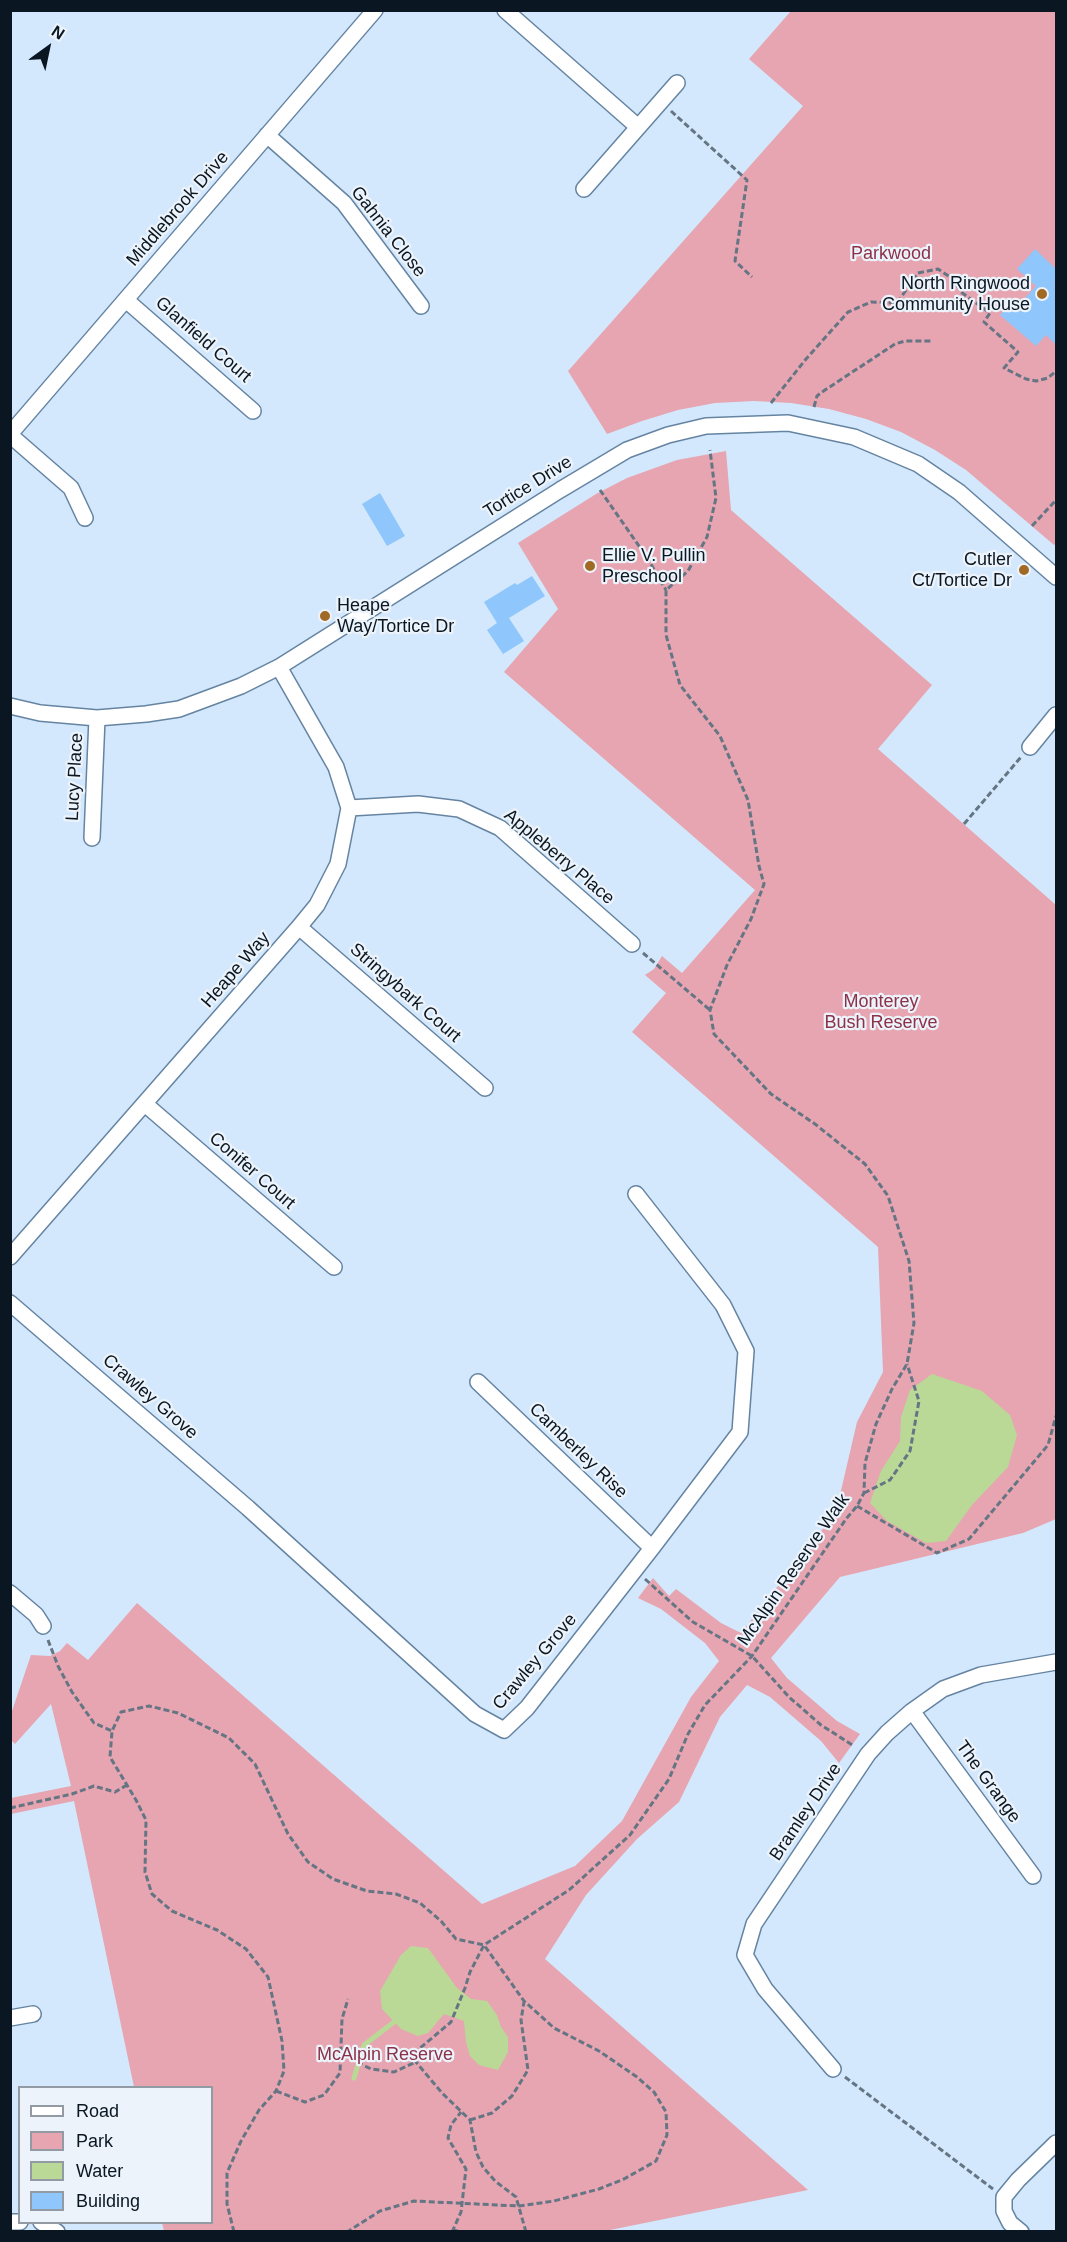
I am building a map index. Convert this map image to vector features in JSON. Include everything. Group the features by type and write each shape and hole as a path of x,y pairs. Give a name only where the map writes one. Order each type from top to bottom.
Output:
{"street":[{"name":"Middlebrook Drive","path":"10,435 375,10"},
{"path":"505,10 638,127"},
{"path":"584,189 677,83"},
{"name":"Gahnia Close","path":"267,135 344,203 421,306"},
{"name":"Glanfield Court","path":"126,300 253,411"},
{"name":"Tortice Drive","path":"10,706 40,713 97,718 146,714 179,708 241,686 279,667 560,489 627,450 668,435 706,426 788,423 854,437 897,455 918,465 959,492 1056,577"},
{"path":"10,435 71,488 85,518"},
{"name":"Heape Way","path":"10,1257 299,927 317,905 338,864 349,808 336,766 279,667"},
{"path":"1030,747 1056,715"},
{"name":"Lucy Place","path":"92,838 97,718"},
{"name":"Appleberry Place","path":"349,808 418,804 459,809 500,828 632,944"},
{"name":"Stringybark Court","path":"299,927 485,1088"},
{"name":"Conifer Court","path":"145,1104 334,1267"},
{"name":"Crawley Grove","path":"10,1303 249,1508 475,1714 504,1730 526,1708 740,1432 746,1351 723,1305 636,1194"},
{"name":"Camberley Rise","path":"478,1382 652,1548"},
{"path":"10,1593 36,1615 43,1626"},
{"name":"Bramley Drive","path":"833,2069 765,1989 745,1955 754,1924 868,1754 887,1733 943,1689 981,1675 1056,1662"},
{"name":"The Grange","path":"912,1712 1034,1876"},
{"path":"10,2018 33,2014"},
{"path":"1021,2232 1010,2223 1004,2211 1004,2197 1056,2143"},
{"path":"43,2224 57,2232"}],"path":[{"path":"660,102 747,180 735,261 752,277"},
{"path":"771,403 848,312 871,302 897,303 918,273 938,269 953,279 961,292 990,314 984,321 1018,352 1004,368 1026,379 1036,381 1048,378 1056,371"},
{"path":"814,407 817,396 822,392 895,344 905,341 932,341"},
{"path":"666,590 688,571 707,537 716,498 710,450"},
{"path":"600,490 648,559 666,590 666,635 680,685 720,736 747,801 764,884 751,919 727,965 710,1010 657,962 632,944"},
{"path":"1032,526 1056,500"},
{"path":"964,824 1030,747"},
{"name":"McAlpin Reserve Walk","path":"416,2062 420,2049 451,2022 470,1972 484,1945 569,1890 630,1835 669,1779 688,1734 705,1705 752,1656 857,1506 864,1493 865,1463 876,1424 892,1389 907,1364 914,1323 909,1261 888,1196 865,1164 815,1124 771,1094 714,1034 710,1010"},
{"path":"864,1493 890,1480 910,1451 919,1401 907,1364"},
{"path":"857,1506 937,1553 969,1539 1048,1445 1056,1416"},
{"path":"635,1570 693,1622 752,1656 789,1697 820,1725 868,1754"},
{"path":"43,1626 58,1666 72,1692 94,1723 112,1731"},
{"path":"234,2232 227,2204 227,2173 241,2141 259,2110 276,2091 285,2072 283,2051 268,1977 246,1949 217,1930 172,1911 152,1894 145,1872 146,1820 110,1757 112,1731 121,1712 149,1706 178,1713 229,1738 255,1764 288,1834 308,1862 333,1879 367,1891 396,1894 420,1904 441,1921 456,1939 484,1945 524,2001 554,2028 599,2051 637,2077 654,2092 666,2112 667,2135 657,2161 624,2179 599,2189 519,2206 414,2201 380,2211 347,2232"},
{"path":"10,1808 72,1794 94,1786 115,1792 127,1785"},
{"path":"276,2091 305,2102 324,2095 340,2073 342,2019 348,1999"},
{"path":"470,2120 492,2113 512,2096 528,2070 521,2020 524,2001"},
{"path":"341,2054 371,2069 394,2072 416,2062 442,2093 470,2120 474,2145 483,2167 495,2181 516,2197 526,2232"},
{"path":"833,2069 1004,2197"},
{"path":"461,2232 453,2231 463,2202 465,2169 448,2138 451,2125 462,2112"}],"green space":[{"name":"Parkwood","path":"791,11 1056,11 1056,542 1054,545 966,470 901,432 866,419 829,409 791,403 754,401 715,403 678,410 607,434 568,371 803,106 749,59"},
{"path":"726,451 731,510 932,685 878,749 1056,905 1056,1519 1023,1533 840,1577 771,1658 787,1678 837,1721 860,1734 839,1763 821,1741 770,1697 747,1685 720,1717 679,1802 637,1839 586,1895 545,1959 808,2190 605,2231 164,2231 162,2224 213,2224 213,2086 134,2086 74,1801 11,1814 11,1798 71,1786 51,1704 15,1744 11,1740 11,1714 31,1655 50,1656 60,1651 67,1643 88,1660 137,1603 482,1904 575,1866 622,1821 691,1697 719,1661 705,1643 661,1609 638,1598 653,1578 669,1596 676,1589 721,1623 741,1633 836,1512 857,1422 883,1372 878,1247 632,1032 666,993 645,975 654,969 662,956 682,973 755,890 504,672 558,609 518,543 596,494 627,478 677,460"}],"water":[{"path":"932,1374 982,1391 1010,1415 1017,1435 1008,1467 972,1505 946,1541 926,1543 887,1521 870,1503 881,1471 900,1441 901,1417 910,1390"},
{"path":"411,1946 428,1948 457,1988 471,1999 487,2001 497,2015 508,2037 508,2052 498,2070 479,2065 470,2056 464,2021 444,2014 428,2033 418,2036 401,2029 382,2009 380,1991 401,1955"}],"building":[{"name":"North Ringwood Community House","path":"1035,249 1056,269 1056,345 1046,335 1036,346 1000,315 1012,302 1017,307 1036,286 1017,269"},
{"path":"380,493 405,536 387,546 362,504"},
{"path":"532,576 545,596 509,618 524,641 503,654 487,630 497,623 484,602 515,583 517,585"}],"waterway":[{"path":"354,2078 364,2045 394,2022"}],"place":[{"name":"North Ringwood Community House","path":"1042,294"},
{"name":"Ellie V. Pullin Preschool","path":"590,566"},
{"name":"Cutler Ct/Tortice Dr","path":"1024,570"},
{"name":"Heape Way/Tortice Dr","path":"325,616"}],"park label":[{"name":"Monterey Bush Reserve","path":"881,1012"},
{"name":"McAlpin Reserve","path":"385,2055"}]}
